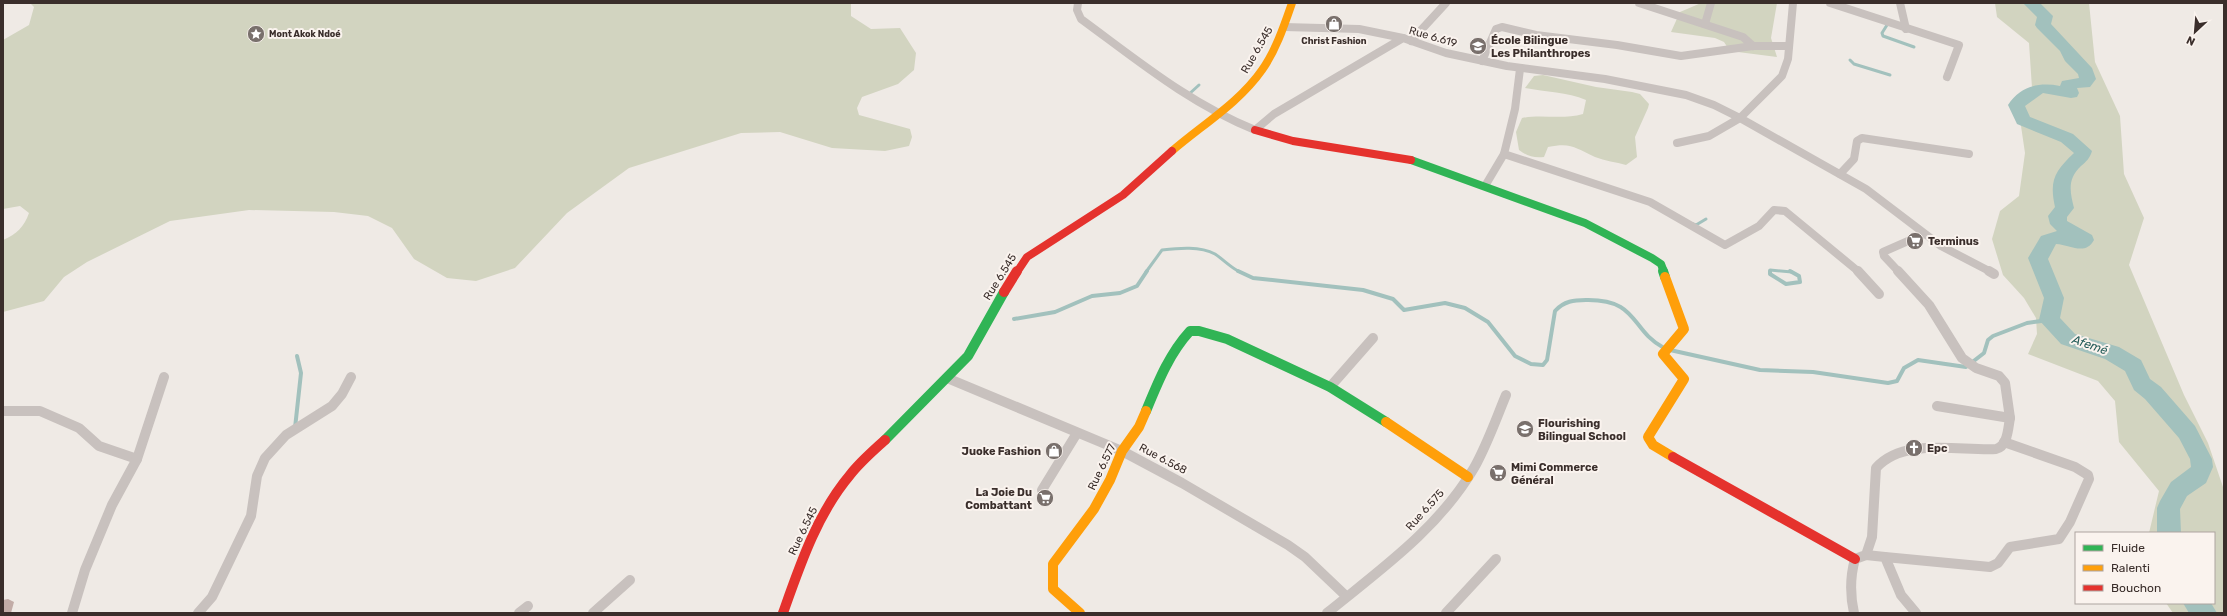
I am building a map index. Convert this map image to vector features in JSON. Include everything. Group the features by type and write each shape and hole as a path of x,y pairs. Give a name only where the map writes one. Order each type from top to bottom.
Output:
{"street":[{"path":"1078,3 1077,10 1081,19 1180,92 1216,114 1255,130 1293,141 1414,160 1585,223 1638,250 1661,264 1684,329 1681,337 1664,350 1663,354 1669,362 1681,371 1684,379 1648,437 1654,445 1671,456 1855,559 1866,555 1990,567 1998,563 2010,547 2059,539 2070,522 2089,479 2088,475 2075,467 2004,442"},
{"name":"Rue 6.545","path":"782,613 811,540 841,486 851,472 923,404 968,356 1008,284 1031,252 1123,194 1190,134 1252,83 1262,70 1284,27 1292,3"},
{"path":"1411,41 1446,3"},
{"path":"1639,3 1743,37 1753,46"},
{"path":"1705,24 1711,3"},
{"path":"1677,143 1709,136 1740,118 1782,76 1788,61 1790,16 1793,3"},
{"path":"1830,3 1959,45 1947,77"},
{"path":"1900,3 1906,29"},
{"path":"1284,27 1339,27 1368,30 1403,38"},
{"path":"1482,61 1496,29 1502,27 1536,35 1617,44 1681,56 1753,46 1788,46"},
{"name":"Rue 6.619","path":"1255,130 1274,114 1403,38 1446,53 1520,69 1605,80 1698,98 1740,118 1866,189 1924,234 1960,257 1994,274"},
{"path":"1485,186 1504,154 1515,109 1520,69"},
{"path":"1840,174 1854,159 1857,141 1862,138 1968,154"},
{"path":"1504,154 1650,202 1725,245 1758,226 1774,210 1785,211 1842,260 1863,275 1879,294"},
{"path":"1866,555 1872,537 1876,468 1879,462 1896,453 1942,448 1996,449 2004,442 2010,418 2005,383 1999,376 1976,368 1962,358 1929,305 1883,252 1924,234"},
{"name":"Rue 6.577","path":"1080,613 1053,589 1053,564 1094,509 1110,480 1122,451 1139,427 1161,376 1183,338 1190,331 1199,331 1233,342 1330,387"},
{"path":"1373,338 1330,387 1414,439 1468,477"},
{"path":"72,613 84,570 109,512 137,459 164,377"},
{"path":"198,613 212,597 251,516 257,476 265,458 286,434 332,406 342,394 351,377"},
{"name":"Rue 6.568","path":"947,378 1122,451 1182,483 1288,545 1305,557 1346,596"},
{"name":"Rue 6.575","path":"1327,613 1346,596 1383,569 1415,540 1447,505 1468,477 1506,395"},
{"path":"1937,406 2010,418"},
{"path":"3,411 40,411 79,428 99,446 137,459"},
{"path":"1042,490 1077,433"},
{"path":"1885,557 1898,590 1908,606 1916,613"},
{"path":"1446,613 1496,559"},
{"path":"1854,613 1850,600 1850,586 1855,559"},
{"path":"593,613 630,580"}],"green space":[{"path":"30,3 851,3 851,16 871,29 900,28 916,53 914,70 898,84 862,97 857,108 859,115 910,129 912,137 909,146 885,151 832,148 780,132 741,133 629,168 567,213 515,268 476,281 447,278 414,259 392,228 368,216 334,212 249,210 170,221 87,262 64,277 44,301 3,312 3,240 19,230 29,213 20,206 3,209 3,40 29,25 34,7"},
{"path":"1701,3 1777,3 1771,38 1777,57 1730,51 1724,42 1715,38 1671,32 1680,12"},
{"path":"1995,3 2089,3 2095,62 2120,116 2124,174 2144,218 2129,265 2184,395 2208,443 2223,487 2224,613 2173,613 2167,604 2215,604 2215,532 2149,532 2159,491 2119,442 2115,401 2098,381 2028,354 2037,334 2036,318 2024,298 2003,275 1992,239 2000,211 2019,196 2025,153 2021,126 2012,100 2032,88 2029,43 1997,17"},
{"path":"1543,75 1596,87 1640,94 1649,104 1635,137 1637,157 1626,165 1595,157 1573,147 1563,145 1548,147 1544,157 1530,156 1519,150 1516,132 1522,118 1567,117 1583,114 1586,100 1564,94 1525,88 1534,76"}],"building":[{"path":"8,599 14,602 11,613 3,613 3,600"}],"waterway":[{"name":"Afemé","path":"2031,3 2045,16 2043,25 2067,49 2071,58 2086,72 2088,79 2084,83 2074,83 2068,85 2071,93 2043,88 2036,90 2016,105 2023,120 2067,138 2083,151 2082,155 2068,168 2060,189 2065,208 2057,216 2059,224 2085,240 2081,243 2062,238 2052,238 2045,244 2042,253 2038,258 2054,298 2049,320 2068,339 2112,353 2134,366 2141,384 2153,393 2187,432 2201,459 2202,467 2198,476 2179,489 2168,508 2169,532"},
{"path":"1887,25 1882,33 1883,36 1914,47"},
{"path":"1850,60 1854,64 1890,75"},
{"path":"1188,95 1199,85"},
{"path":"1693,224 1696,225 1706,219"},
{"path":"1146,272 1162,250 1189,248 1209,251 1240,272"},
{"path":"1770,270 1792,272 1799,276 1800,282 1786,284 1770,274 1770,270"},
{"path":"1014,319 1055,312 1092,296 1120,293 1137,286 1147,271"},
{"path":"1240,272 1253,278 1363,290 1393,299 1404,310 1445,303 1465,308 1488,322 1515,356 1531,364 1543,365 1547,360 1555,311 1562,305 1577,300 1603,301 1616,305 1625,310 1653,341 1664,348"},
{"path":"1670,350 1760,370 1813,372 1888,383 1897,381 1904,368 1918,360 1966,367 1984,353 1988,340 1993,336 2027,323 2049,320"},
{"path":"295,428 301,373 297,356"},
{"name":"Afemé","path":"2196,604 2205,613"}],"traffic: fast":[{"path":"1411,160 1585,223 1661,264 1665,277"},
{"path":"885,440 968,356 1004,292"},
{"path":"1146,411 1170,358 1190,331 1199,331 1227,339 1330,387 1386,422"}],"traffic: slow":[{"path":"1172,151 1231,103 1253,82 1262,70 1275,47 1292,3"},
{"path":"1665,277 1684,329 1679,337 1663,354 1684,379 1648,437 1653,445 1673,457"},
{"path":"1080,613 1053,589 1053,564 1094,509 1110,480 1122,451 1139,427 1146,411"},
{"path":"1386,422 1468,477"}],"traffic: jam":[{"path":"1255,130 1293,141 1411,160"},
{"path":"1004,292 1027,257 1123,195 1172,151"},
{"path":"783,613 811,540 829,504 850,474 885,440"},
{"path":"1673,457 1855,559"}],"place":[{"name":"Christ Fashion","path":"1334,24"},
{"name":"Mont Akok Ndoé","path":"256,34"},
{"name":"École Bilingue Les Philanthropes","path":"1478,46"},
{"name":"Terminus","path":"1915,241"},
{"name":"Flourishing Bilingual School","path":"1525,429"},
{"name":"Epc","path":"1914,448"},
{"name":"Juoke Fashion","path":"1054,451"},
{"name":"Mimi Commerce Général","path":"1498,473"},
{"name":"La Joie Du Combattant","path":"1045,498"}]}
